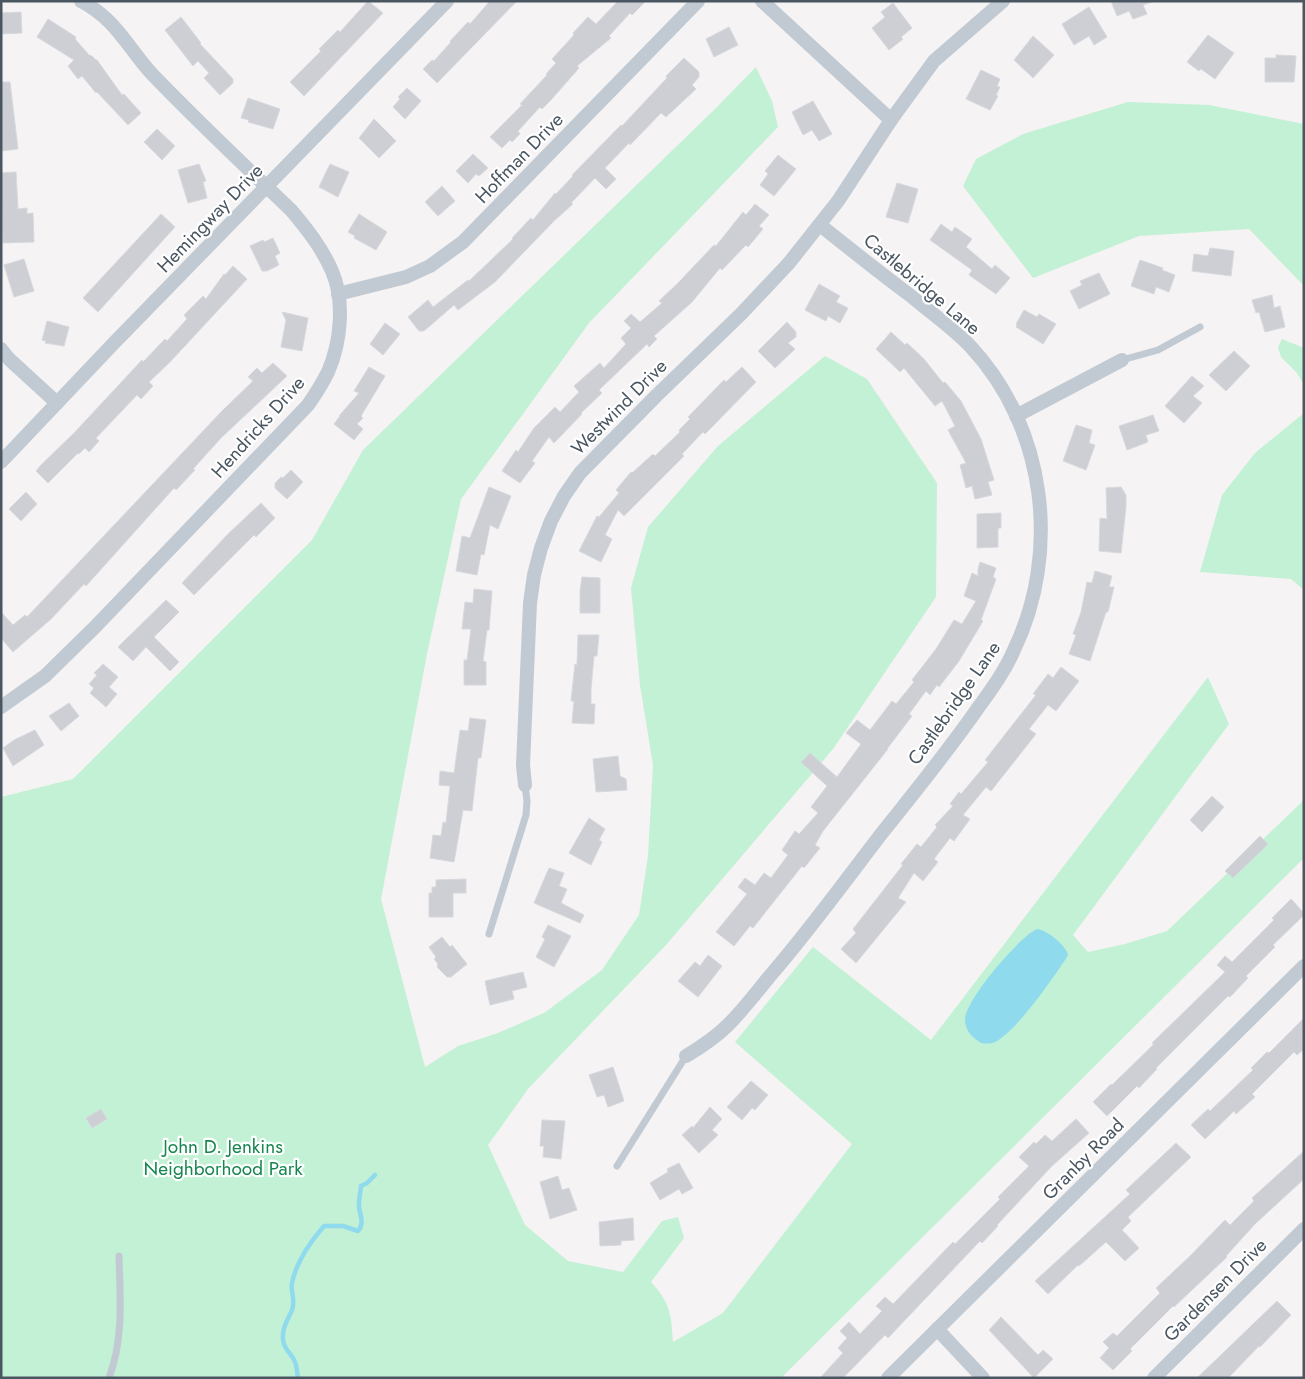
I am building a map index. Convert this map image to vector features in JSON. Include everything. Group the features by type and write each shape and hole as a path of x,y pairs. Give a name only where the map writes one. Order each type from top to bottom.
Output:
{"street":[{"name":"Hendricks Drive","path":"1,707 45,676 95,627 308,405 328,371 335,351 339,329 338,294 333,273 310,233 291,210 150,72 124,37 108,20 81,1"},
{"name":"Hemingway Drive","path":"1,462 447,1"},
{"name":"Hoffman Drive","path":"338,294 406,277 430,266 464,242 698,1"},
{"path":"762,1 891,120"},
{"name":"Westwind Drive","path":"525,785 523,765 530,603 540,548 564,496 580,473 741,314 789,263 820,225 891,120 934,61 1003,1"},
{"name":"Castlebridge Lane","path":"686,1056 711,1040 729,1025 791,952 956,739 992,688 1014,652 1034,596 1039,565 1042,534 1037,478 1027,442 1016,416 990,371 949,326 820,225"},
{"path":"1,349 9,359 57,403"},
{"path":"1016,416 1122,360"},
{"name":"Granby Road","path":"888,1378 1304,966"},
{"name":"Gardensen Drive","path":"1154,1378 1304,1229"},
{"path":"936,1330 983,1378"}],"lane":[{"path":"1122,360 1158,350 1200,327"},
{"path":"489,934 526,815 525,785"},
{"path":"616,1166 686,1056"},
{"path":"109,1378 118,1348 120,1326 119,1256"}],"green space":[{"name":"John D. Jenkins Neighborhood Park","path":"756,67 772,101 778,127 589,323 461,499 427,654 381,899 425,1067 458,1046 498,1033 544,1013 602,970 639,915 648,856 653,765 640,685 631,588 648,527 718,446 825,356 867,379 937,483 936,597 833,749 666,945 528,1089 488,1145 525,1225 568,1261 623,1272 662,1221 678,1217 684,1238 651,1282 663,1297 669,1310 673,1342 723,1313 852,1144 735,1042 813,947 931,1040 1208,677 1229,724 1073,935 1088,952 1125,944 1167,931 1304,800 1304,858 781,1378 1,1378 1,797 73,779 312,540 363,450"},
{"path":"1128,102 1209,105 1304,124 1304,286 1249,229 1139,236 1033,278 963,186 976,159 1023,134"},
{"path":"1282,339 1304,348 1304,385 1297,373 1281,357 1278,347"},
{"path":"1304,413 1304,590 1291,579 1200,572 1222,495 1255,453"}],"water":[{"path":"1037,929 1046,932 1059,942 1066,950 1067,957 1035,1002 1015,1026 995,1042 989,1044 981,1043 972,1036 966,1027 965,1019 968,1010 983,984 1018,944"}],"building":[{"path":"368,1 383,13 304,96 290,82 321,51 319,49 338,30 340,32"},
{"path":"490,1 517,1 437,83 423,69 432,60 434,61 450,41 468,22 470,24"},
{"path":"618,1 646,1 632,15 630,13 609,36 611,38 577,66 579,68 551,100 542,109 540,107 518,131 520,134 502,148 490,137 522,105 520,104 547,75 556,63 552,59 588,17 596,24"},
{"path":"1111,1 1152,2 1143,5 1147,14 1133,19 1129,11 1117,16"},
{"path":"893,3 912,28 901,37 903,39 889,50 872,28 885,17 881,12"},
{"path":"1089,7 1107,37 1094,45 1089,36 1074,45 1062,24"},
{"path":"21,12 22,33 1,34 1,13"},
{"path":"181,17 200,44 233,79 233,83 220,95 204,78 209,73 198,61 193,66 165,30"},
{"path":"48,19 76,37 75,39 90,56 97,60 122,95 124,94 141,113 128,125 82,76 78,79 68,66 74,60 37,37"},
{"path":"729,27 738,45 714,57 706,39"},
{"path":"1208,35 1234,53 1215,79 1187,62"},
{"path":"1033,36 1054,55 1033,78 1014,60"},
{"path":"1276,55 1296,56 1294,82 1265,82 1265,58 1276,58"},
{"path":"684,58 699,72 699,77 692,85 696,89 666,117 661,113 605,168 616,179 606,189 595,178 571,203 573,204 495,282 458,310 454,305 424,331 419,331 408,317 428,300 433,307 469,281 513,239 531,218 533,220 555,193 622,126"},
{"path":"981,70 1000,79 997,86 1000,87 996,95 998,96 990,110 966,99"},
{"path":"1,82 10,82 18,149 1,151"},
{"path":"407,88 421,101 405,119 393,107 400,99 398,97"},
{"path":"248,98 280,109 273,129 248,122 249,120 241,118"},
{"path":"813,101 832,134 819,141 812,130 803,135 792,112"},
{"path":"374,119 396,141 379,158 359,138"},
{"path":"157,129 175,146 162,160 144,142"},
{"path":"473,154 488,168 479,176 476,174 468,183 456,171"},
{"path":"778,155 796,169 774,196 760,185 768,174 765,171"},
{"path":"199,164 206,181 203,182 207,198 188,203 178,170"},
{"path":"330,164 349,172 338,197 319,187"},
{"path":"16,172 18,209 27,208 27,214 33,213 34,242 3,243 1,173"},
{"path":"897,183 918,189 908,223 886,217"},
{"path":"442,186 455,201 438,216 425,202"},
{"path":"755,204 769,215 759,226 763,229 748,247 746,245 722,270 720,268 692,302 654,336 657,339 649,347 647,344 599,390 602,393 554,443 549,437 532,461 535,463 520,483 502,471 534,428 555,407 560,412 579,392 574,386 600,363 604,368 626,344 621,338 631,328 624,321 631,314 640,322 662,303 659,301 714,245 716,246 743,212 746,215"},
{"path":"161,214 175,227 98,312 83,298"},
{"path":"359,214 387,232 376,250 354,238 355,236 348,232"},
{"path":"941,224 952,232 955,227 972,239 966,247 992,269 995,265 1010,278 996,294 969,275 972,270 930,240"},
{"path":"273,238 280,253 275,256 279,265 267,271 262,271 250,246"},
{"path":"1210,248 1234,251 1231,276 1192,271 1194,254 1208,256"},
{"path":"24,259 34,291 14,297 4,265"},
{"path":"1140,260 1163,268 1162,270 1175,275 1169,292 1156,287 1154,294 1131,286"},
{"path":"233,266 247,279 149,382 153,386 141,399 137,395 96,438 99,441 89,452 85,448 78,453 48,483 36,471 40,466 75,432 142,360 143,362 165,339 167,341 187,319 184,315 203,296 206,299 224,274"},
{"path":"1099,273 1110,294 1079,309 1070,291 1082,285 1080,281"},
{"path":"819,284 840,296 836,302 848,308 840,323 828,316 826,321 805,310"},
{"path":"1272,295 1274,308 1280,306 1285,327 1265,332 1259,312 1256,313 1252,300"},
{"path":"1024,310 1037,317 1039,314 1056,324 1043,344 1016,327"},
{"path":"282,312 308,318 302,351 281,347 286,320"},
{"path":"47,321 69,327 64,346 45,343 46,341 42,340"},
{"path":"787,322 796,332 796,337 788,343 795,349 775,368 758,351"},
{"path":"385,323 400,334 383,355 370,344"},
{"path":"891,332 905,345 907,343 924,359 943,383 945,382 961,401 981,439 994,480 988,482 992,495 975,499 972,486 966,488 960,465 966,463 948,430 955,426 942,401 935,406 904,368 900,372 876,349"},
{"path":"1234,351 1250,366 1226,391 1209,375"},
{"path":"273,363 287,376 221,438 193,469 195,470 176,490 174,488 86,586 84,584 51,619 13,652 1,638 1,612 13,625 25,615 27,617 222,411 253,381 248,377 257,368 262,373"},
{"path":"369,367 385,376 361,416 363,418 357,424 363,429 354,440 334,424 359,393 354,391"},
{"path":"742,367 756,382 705,434 703,432 682,454 684,456 624,516 618,510 605,535 612,539 601,562 579,551 597,516 599,517 619,493 616,490 631,472 653,454 655,456 680,432 679,430 690,419 688,417 724,380 726,382"},
{"path":"1192,376 1204,386 1193,396 1202,403 1184,423 1165,406"},
{"path":"1153,415 1159,431 1146,435 1148,442 1127,450 1119,426"},
{"path":"1076,425 1092,430 1089,443 1095,445 1086,470 1063,461"},
{"path":"291,470 303,482 287,499 275,488 275,483"},
{"path":"489,487 511,496 498,529 490,525 484,555 481,554 477,575 456,571 462,536 470,538"},
{"path":"1121,487 1126,495 1126,507 1121,553 1099,551 1100,518 1107,519 1106,488"},
{"path":"26,492 37,504 21,521 9,509"},
{"path":"261,503 275,518 256,537 254,535 194,595 182,583 228,534"},
{"path":"1001,513 1001,528 998,528 998,547 977,548 977,514"},
{"path":"980,562 996,568 993,577 996,579 981,620 983,621 959,661 939,687 937,685 930,695 926,691 909,714 912,716 888,749 823,831 815,845 820,848 804,868 802,866 753,928 750,926 734,946 716,932 747,894 738,887 745,878 755,885 764,873 771,878 788,855 782,850 795,831 799,834 818,813 811,807 827,786 801,762 810,753 837,777 861,744 846,733 857,720 870,730 892,701 896,704 914,682 912,680 936,649 954,620 962,624 976,601 964,596 972,573 978,576"},
{"path":"1095,571 1112,576 1109,587 1114,587 1108,612 1106,612 1090,661 1069,654 1076,635 1073,634 1081,612 1087,582 1092,583"},
{"path":"582,577 600,578 600,613 580,613"},
{"path":"474,589 492,591 489,630 487,630 483,661 486,662 486,685 464,685 464,660 467,660 471,629 462,629 465,602 473,603"},
{"path":"166,600 179,612 154,637 179,662 170,671 146,647 133,661 118,647"},
{"path":"578,635 599,635 597,656 594,656 591,689 591,704 595,704 594,724 572,723 574,701 571,701 575,664 577,665"},
{"path":"103,664 118,677 109,687 117,694 106,707 90,693 94,688 89,684 97,675 94,673"},
{"path":"1061,667 1079,681 1056,711 1048,705 1029,729 1036,734 991,791 986,787 963,815 970,819 954,841 950,838 934,859 938,862 923,881 914,873 898,898 906,902 856,963 841,949 856,933 853,929 917,844 921,847 937,827 935,825 953,806 950,804 959,792 961,794 988,762 985,760 1036,695 1033,694 1048,674 1053,678"},
{"path":"69,703 79,716 61,731 49,716"},
{"path":"470,718 486,720 481,758 478,758 472,811 463,810 454,862 430,858 433,835 441,836 443,822 446,823 450,786 439,785 440,771 454,773 460,730 468,731"},
{"path":"35,730 44,745 13,766 3,748 14,740"},
{"path":"618,756 620,776 626,779 627,790 596,792 593,759"},
{"path":"1212,796 1224,807 1202,832 1190,820"},
{"path":"589,818 605,829 599,840 602,842 591,865 569,853"},
{"path":"1260,836 1268,844 1233,878 1225,871"},
{"path":"549,868 564,873 559,886 567,889 561,903 584,915 580,923 534,903"},
{"path":"466,879 466,893 453,893 453,917 429,917 429,893 432,893 432,887 436,887 436,880"},
{"path":"1291,899 1304,915 1273,945 1275,947 1246,976 1248,978 1230,997 1228,996 1156,1068 1139,1088 1137,1086 1107,1116 1093,1102 1225,972 1217,965 1225,956 1232,962 1274,920 1272,918"},
{"path":"548,925 571,936 554,967 536,957 545,939 542,937"},
{"path":"442,937 450,947 452,945 467,964 451,977 447,977 437,967 438,964 434,959 436,957 429,947"},
{"path":"708,955 722,966 698,997 678,981 695,962 700,966"},
{"path":"523,972 527,987 512,991 514,999 490,1005 485,981"},
{"path":"1304,1018 1304,1049 1297,1055 1294,1052 1252,1094 1255,1097 1236,1114 1234,1111 1205,1139 1191,1125 1208,1109 1210,1111 1253,1070 1251,1068 1267,1052 1269,1053"},
{"path":"613,1067 624,1101 608,1107 604,1095 597,1097 589,1075"},
{"path":"751,1081 768,1095 755,1110 752,1108 742,1120 727,1107"},
{"path":"710,1107 722,1119 712,1130 718,1135 699,1153 682,1135 692,1126 693,1128"},
{"path":"101,1109 107,1119 92,1128 86,1118"},
{"path":"1076,1119 1089,1133 1052,1166 982,1243 980,1241 888,1338 885,1335 843,1378 820,1378 843,1353 838,1348 847,1338 840,1331 849,1322 860,1334 882,1311 876,1306 885,1297 893,1304 953,1242 955,1244 1000,1199 998,1197 1029,1166 1019,1157 1034,1142 1036,1144 1045,1135 1052,1141"},
{"path":"542,1120 565,1121 561,1159 543,1157 544,1146 540,1146"},
{"path":"1176,1143 1191,1157 1128,1217 1131,1221 1122,1230 1139,1248 1125,1261 1106,1242 1078,1265 1048,1294 1035,1281 1130,1194 1126,1190"},
{"path":"1304,1151 1304,1179 1255,1224 1227,1257 1173,1306 1130,1349 1132,1351 1113,1370 1100,1358 1109,1348 1103,1342 1113,1333 1117,1336 1160,1293 1156,1288 1225,1220 1230,1225 1254,1201 1252,1198"},
{"path":"679,1163 693,1188 682,1194 679,1189 660,1200 650,1183 668,1172 667,1169"},
{"path":"558,1176 562,1190 569,1188 577,1210 550,1219 540,1182"},
{"path":"633,1218 634,1240 621,1241 621,1245 600,1246 599,1222"},
{"path":"1277,1301 1291,1315 1228,1378 1197,1378"},
{"path":"1001,1317 1038,1355 1043,1350 1053,1359 1034,1378 989,1330"}],"waterway":[{"path":"298,1378 294,1359 283,1343 284,1327 293,1306 292,1286 294,1275 309,1245 324,1226 343,1226 358,1231 361,1224 359,1207 361,1186 375,1175"}]}
